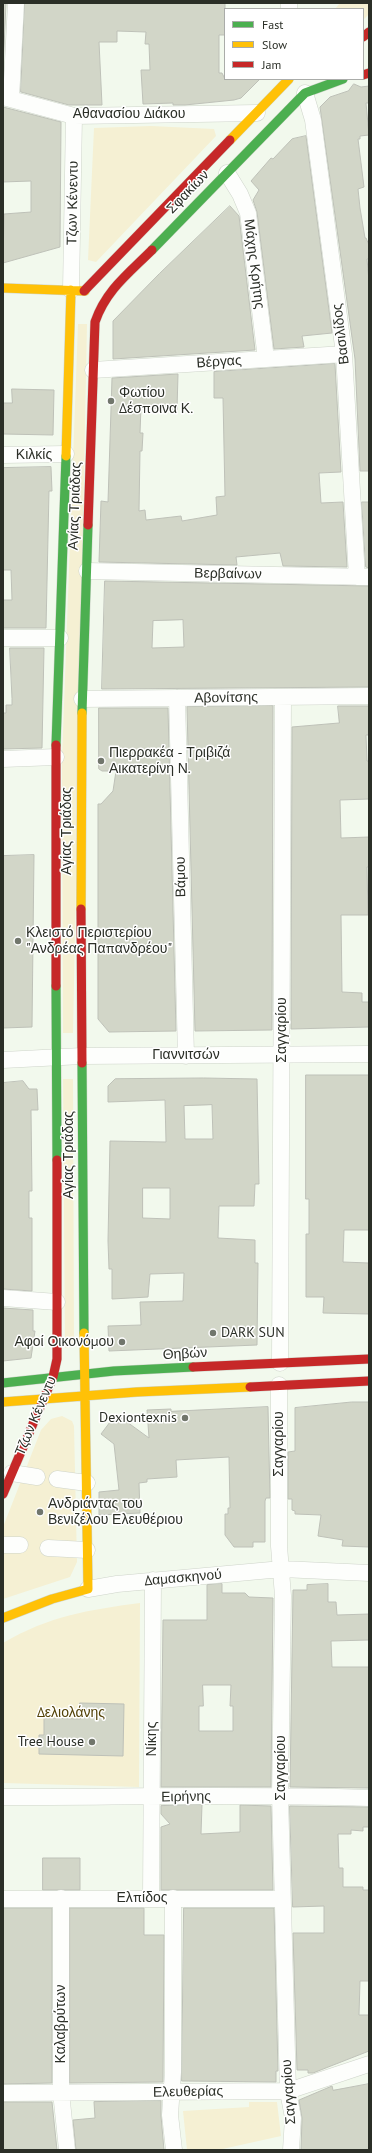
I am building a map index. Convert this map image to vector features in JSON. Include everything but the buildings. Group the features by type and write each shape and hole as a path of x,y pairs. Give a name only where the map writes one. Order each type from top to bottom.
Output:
{"street":[{"path":"7,98 16,3"},
{"name":"Σφακίων","path":"77,290 120,256 288,80"},
{"path":"303,89 339,80"},
{"name":"Σφακίων","path":"110,292 227,173 303,89"},
{"name":"Βασιλίδος","path":"303,89 313,120 344,354 363,577"},
{"name":"Αθανασίου Διάκου","path":"7,98 74,116 257,113"},
{"name":"Τζων Κένεντυ","path":"74,116 77,290"},
{"name":"Μάχης Κρήτης","path":"227,173 240,194 248,213 266,359"},
{"path":"3,288 110,292"},
{"name":"Αγίας Τριάδας","path":"57,1359 56,757 66,454 77,290"},
{"name":"Αγίας Τριάδας","path":"84,1374 80,758 95,322 101,305 110,292"},
{"name":"Βέργας","path":"93,370 344,354"},
{"name":"Κιλκίς","path":"3,455 66,454"},
{"name":"Βερβαίνων","path":"87,571 363,577"},
{"path":"3,638 60,638"},
{"name":"Αβονίτσης","path":"82,700 369,696"},
{"name":"Σαγγαρίου","path":"280,1363 283,697"},
{"name":"Βάμου","path":"176,698 186,1056"},
{"path":"3,759 56,757"},
{"name":"Γιαννιτσών","path":"3,1060 82,1056 369,1054"},
{"path":"3,1298 57,1302"},
{"name":"Τζων Κένεντυ","path":"3,1494 53,1377 57,1359"},
{"name":"Θηβών","path":"3,1383 84,1374 369,1359"},
{"path":"84,1374 88,1589"},
{"path":"3,1402 85,1395 369,1381"},
{"name":"Σαγγαρίου","path":"279,1385 279,1546 282,1569 280,1795 288,2091 293,2118 291,2150"},
{"path":"12,1473 37,1477"},
{"path":"57,1479 87,1483"},
{"path":"3,1545 20,1545"},
{"path":"48,1548 87,1550"},
{"name":"Δαμασκηνού","path":"3,1618 52,1599 88,1589 153,1580 282,1569 369,1573"},
{"name":"Νίκης","path":"151,1898 153,1580"},
{"name":"Ειρήνης","path":"3,1797 152,1798 280,1795 369,1798"},
{"name":"Καλαβρύτων","path":"61,1898 61,2092 67,2150"},
{"path":"173,1898 172,2093 170,2115 174,2150"},
{"name":"Ελπίδος","path":"3,1899 282,1899"},
{"name":"Ελευθερίας","path":"3,2093 288,2091 369,2064"}],"green space":[{"path":"340,3 369,3 369,14 364,19 364,8 336,8"},
{"path":"151,126 214,129 216,136 96,262 88,260 94,128"},
{"path":"78,324 87,324 73,1033 63,1033 62,759"},
{"path":"63,1079 73,1079 74,1347 65,1348"},
{"path":"62,1416 72,1421 74,1426 77,1562 70,1577 3,1599 3,1527 41,1430 51,1419"},
{"name":"Δελιολάνης","path":"140,1603 139,1787 3,1783 3,1643 36,1626 53,1620 103,1608"},
{"path":"249,2102 277,2102 281,2136 218,2150 187,2150 183,2111 249,2107"}],"traffic: fast":[{"path":"152,250 305,93 340,80"},
{"path":"56,745 66,456"},
{"path":"82,713 88,525"},
{"path":"56,986 57,1160"},
{"path":"82,1063 84,1333"},
{"path":"3,1383 114,1371 193,1367"}],"traffic: slow":[{"path":"230,140 288,80"},
{"path":"3,288 85,291"},
{"path":"66,456 71,290"},
{"path":"81,909 82,713"},
{"path":"3,1618 52,1599 88,1589 84,1333"},
{"path":"3,1402 137,1392 250,1387"}],"traffic: jam":[{"path":"364,36 369,32"},
{"path":"364,75 369,73"},
{"path":"84,291 230,140"},
{"path":"88,525 95,322 105,300 112,291 152,250"},
{"path":"56,745 56,986"},
{"path":"81,909 82,1063"},
{"path":"3,1494 53,1377 57,1359 57,1160"},
{"path":"193,1367 369,1359"},
{"path":"250,1387 369,1381"}],"place":[{"name":"Φωτίου Δέσποινα Κ.","path":"111,401"},
{"name":"Πιερρακέα - Τριβιζά Αικατερίνη Ν.","path":"101,761"},
{"name":"Κλειστό Περιστερίου \"Ανδρέας Παπανδρέου\"","path":"18,941"},
{"name":"DARK SUN","path":"213,1333"},
{"name":"Αφοί Οικονόμου","path":"122,1342"},
{"name":"Dexiontexnis","path":"185,1418"},
{"name":"Ανδριάντας του Βενιζέλου Ελευθέριου","path":"40,1512"},
{"name":"Tree House","path":"92,1742"}]}
